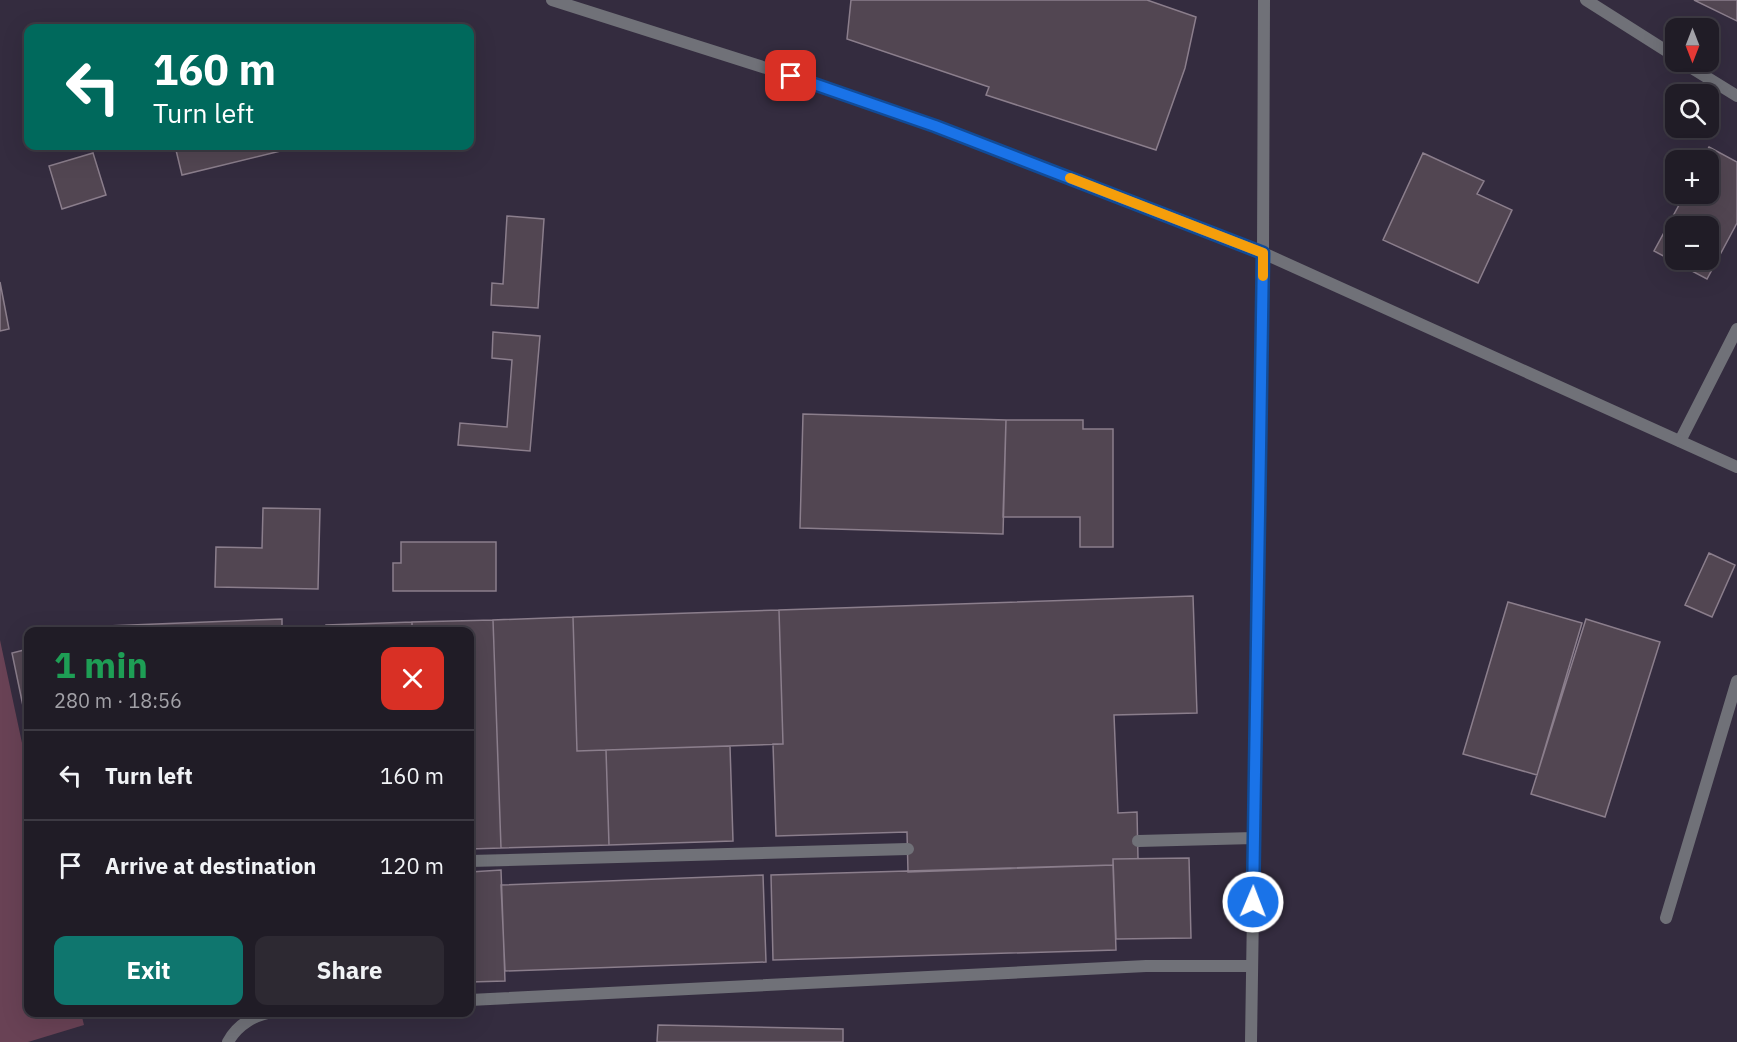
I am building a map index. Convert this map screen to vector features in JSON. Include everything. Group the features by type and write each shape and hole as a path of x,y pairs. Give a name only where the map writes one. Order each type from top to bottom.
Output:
{"street":[{"path":"552,0 813,83 935,126 1263,253 1737,467"},
{"path":"1251,1042 1263,253 1264,0"},
{"path":"1586,0 1665,50"},
{"path":"1698,72 1737,96"},
{"path":"1680,441 1737,329"},
{"path":"1666,918 1737,681"},
{"path":"1138,841 1254,838"},
{"path":"474,861 908,849"},
{"path":"474,1000 1134,966 1252,966"},
{"path":"228,1042 232,1034 249,1020 258,1017"}],"shaded area":[{"path":"0,0 1737,0 1737,1042 0,1042"},
{"path":"0,640 24,752 24,1017 82,1017 84,1025 28,1042 0,1042"}],"building":[{"path":"851,0 1147,0 1196,17 1185,68 1156,150 986,95 989,87 847,39"},
{"path":"1694,0 1737,0 1737,21"},
{"path":"176,150 285,150 182,175"},
{"path":"1719,152 1737,162 1737,223 1719,257 1719,216 1673,216 1680,204 1719,204"},
{"path":"93,153 106,195 62,209 49,166"},
{"path":"1423,153 1484,181 1477,194 1512,210 1478,283 1383,240"},
{"path":"507,216 544,219 538,308 491,305 492,283 503,284"},
{"path":"1665,231 1665,257 1654,251"},
{"path":"1690,270 1712,270 1707,279"},
{"path":"0,282 9,329 0,331"},
{"path":"493,332 540,336 530,451 458,445 460,423 507,427 512,360 492,358"},
{"path":"803,414 1006,420 1003,534 800,528"},
{"path":"1006,420 1083,420 1083,429 1113,429 1113,547 1080,547 1080,517 1003,517"},
{"path":"263,508 320,509 318,589 215,587 216,547 262,548"},
{"path":"401,542 496,542 496,591 393,591 393,563 401,563"},
{"path":"1709,553 1735,565 1712,617 1685,605"},
{"path":"1193,596 1197,713 1114,715 1118,813 1137,812 1138,859 1113,859 1113,865 908,872 907,832 776,836 773,744 783,744 779,610"},
{"path":"1508,602 1582,623 1537,775 1463,754"},
{"path":"779,610 783,744 577,751 573,617"},
{"path":"573,617 577,751 606,750 609,845 501,848 493,620"},
{"path":"282,619 282,627 107,626"},
{"path":"1586,619 1660,642 1605,817 1531,794"},
{"path":"493,620 501,848 474,849 474,627 412,627 412,622"},
{"path":"412,622 412,627 326,627 326,625"},
{"path":"24,650 24,711 12,653"},
{"path":"730,746 733,841 609,845 606,750"},
{"path":"1189,858 1191,938 1116,939 1113,859"},
{"path":"1113,865 1116,950 773,960 771,875"},
{"path":"501,870 505,981 474,982 474,872"},
{"path":"763,875 766,962 505,971 501,885"},
{"path":"658,1025 843,1029 843,1042 657,1042"}],"slow traffic":[{"path":"1070,178 1263,253 1263,276"}],"route":[{"path":"791,76 935,126 1263,253 1253,902"}]}
